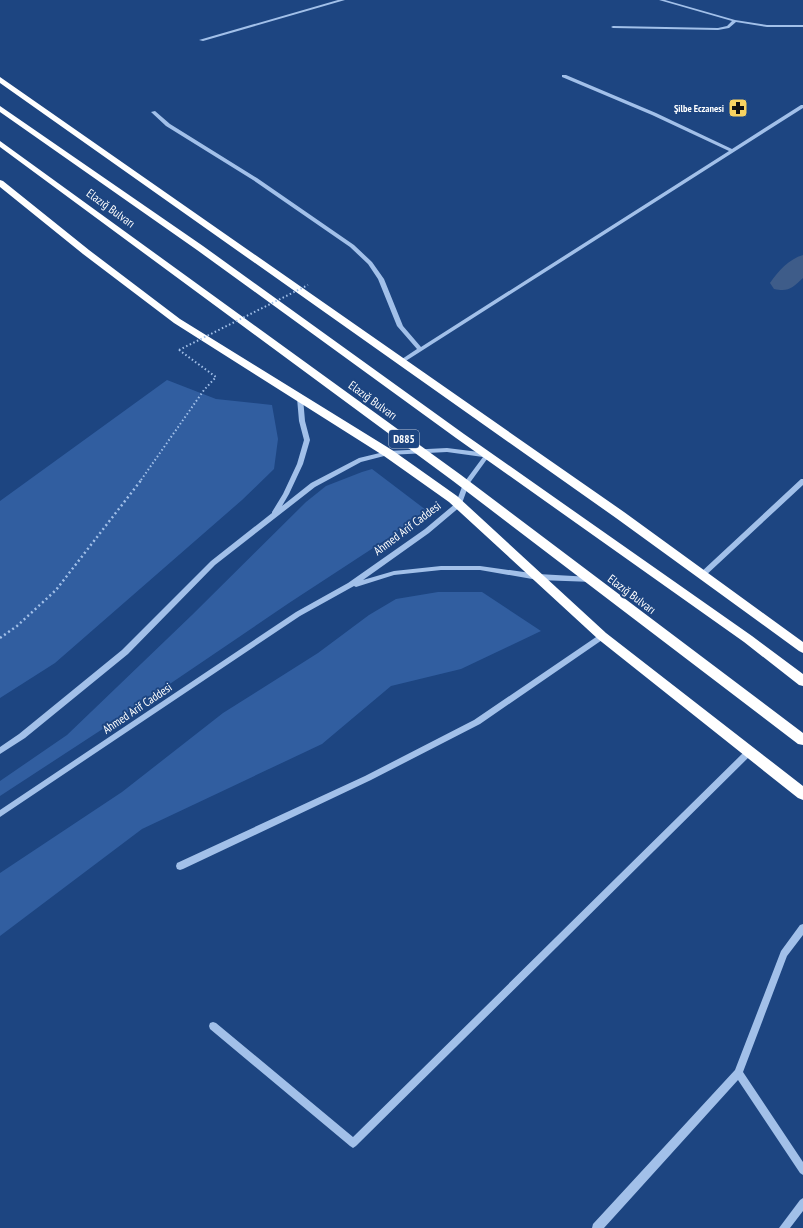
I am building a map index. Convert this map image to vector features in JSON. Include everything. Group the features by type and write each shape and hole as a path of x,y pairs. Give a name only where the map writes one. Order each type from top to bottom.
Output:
{"highway":[{"path":"0,79 620,515 803,648"},
{"name":"Elazığ Bulvarı","path":"0,108 200,248 487,455 748,639 803,681"},
{"name":"Elazığ Bulvarı","path":"0,143 466,484 803,740"},
{"path":"0,183 86,252 177,321 388,453 459,504 602,636 803,794"}],"street":[{"path":"201,40 343,0"},
{"path":"662,0 735,21 767,26 803,26"},
{"path":"613,27 718,29 728,27 735,21"},
{"path":"564,76 654,114 733,151"},
{"path":"401,362 803,106"},
{"path":"153,112 168,125 255,179 352,246 370,263 381,279 400,326 420,349"},
{"path":"273,516 286,494 300,464 307,440 302,422 300,398"},
{"path":"0,751 22,736 125,652 213,563 313,485 359,460 388,453 447,450 487,455"},
{"name":"Ahmed Arif Caddesi","path":"0,814 298,614 350,585 427,531 459,504 466,484 487,455"},
{"path":"702,575 803,481"},
{"name":"Ahmed Arif Caddesi","path":"350,585 394,573 441,568 480,568 538,577 592,580"},
{"path":"180,866 368,778 477,722 602,636"},
{"path":"213,1026 353,1143 749,752"},
{"path":"597,1228 738,1073 784,954 803,928"},
{"path":"738,1073 803,1170"},
{"path":"784,1228 803,1203"}],"path":[{"path":"0,638 17,626 56,590 146,473 204,390 216,377 179,350 308,286"}],"shaded area":[{"path":"167,380 216,399 272,405 278,439 274,469 242,500 55,663 0,698 0,501"},
{"path":"372,469 426,510 390,537 0,796 0,781 67,735 192,615 306,502 326,486"},
{"path":"438,592 482,592 541,631 461,669 391,686 322,744 142,829 0,936 0,873 122,792 223,713 318,653 369,615 396,599"}],"waterway":[{"path":"783,283 803,263"}],"place":[{"name":"Şilbe Eczanesi","path":"738,108"}]}
